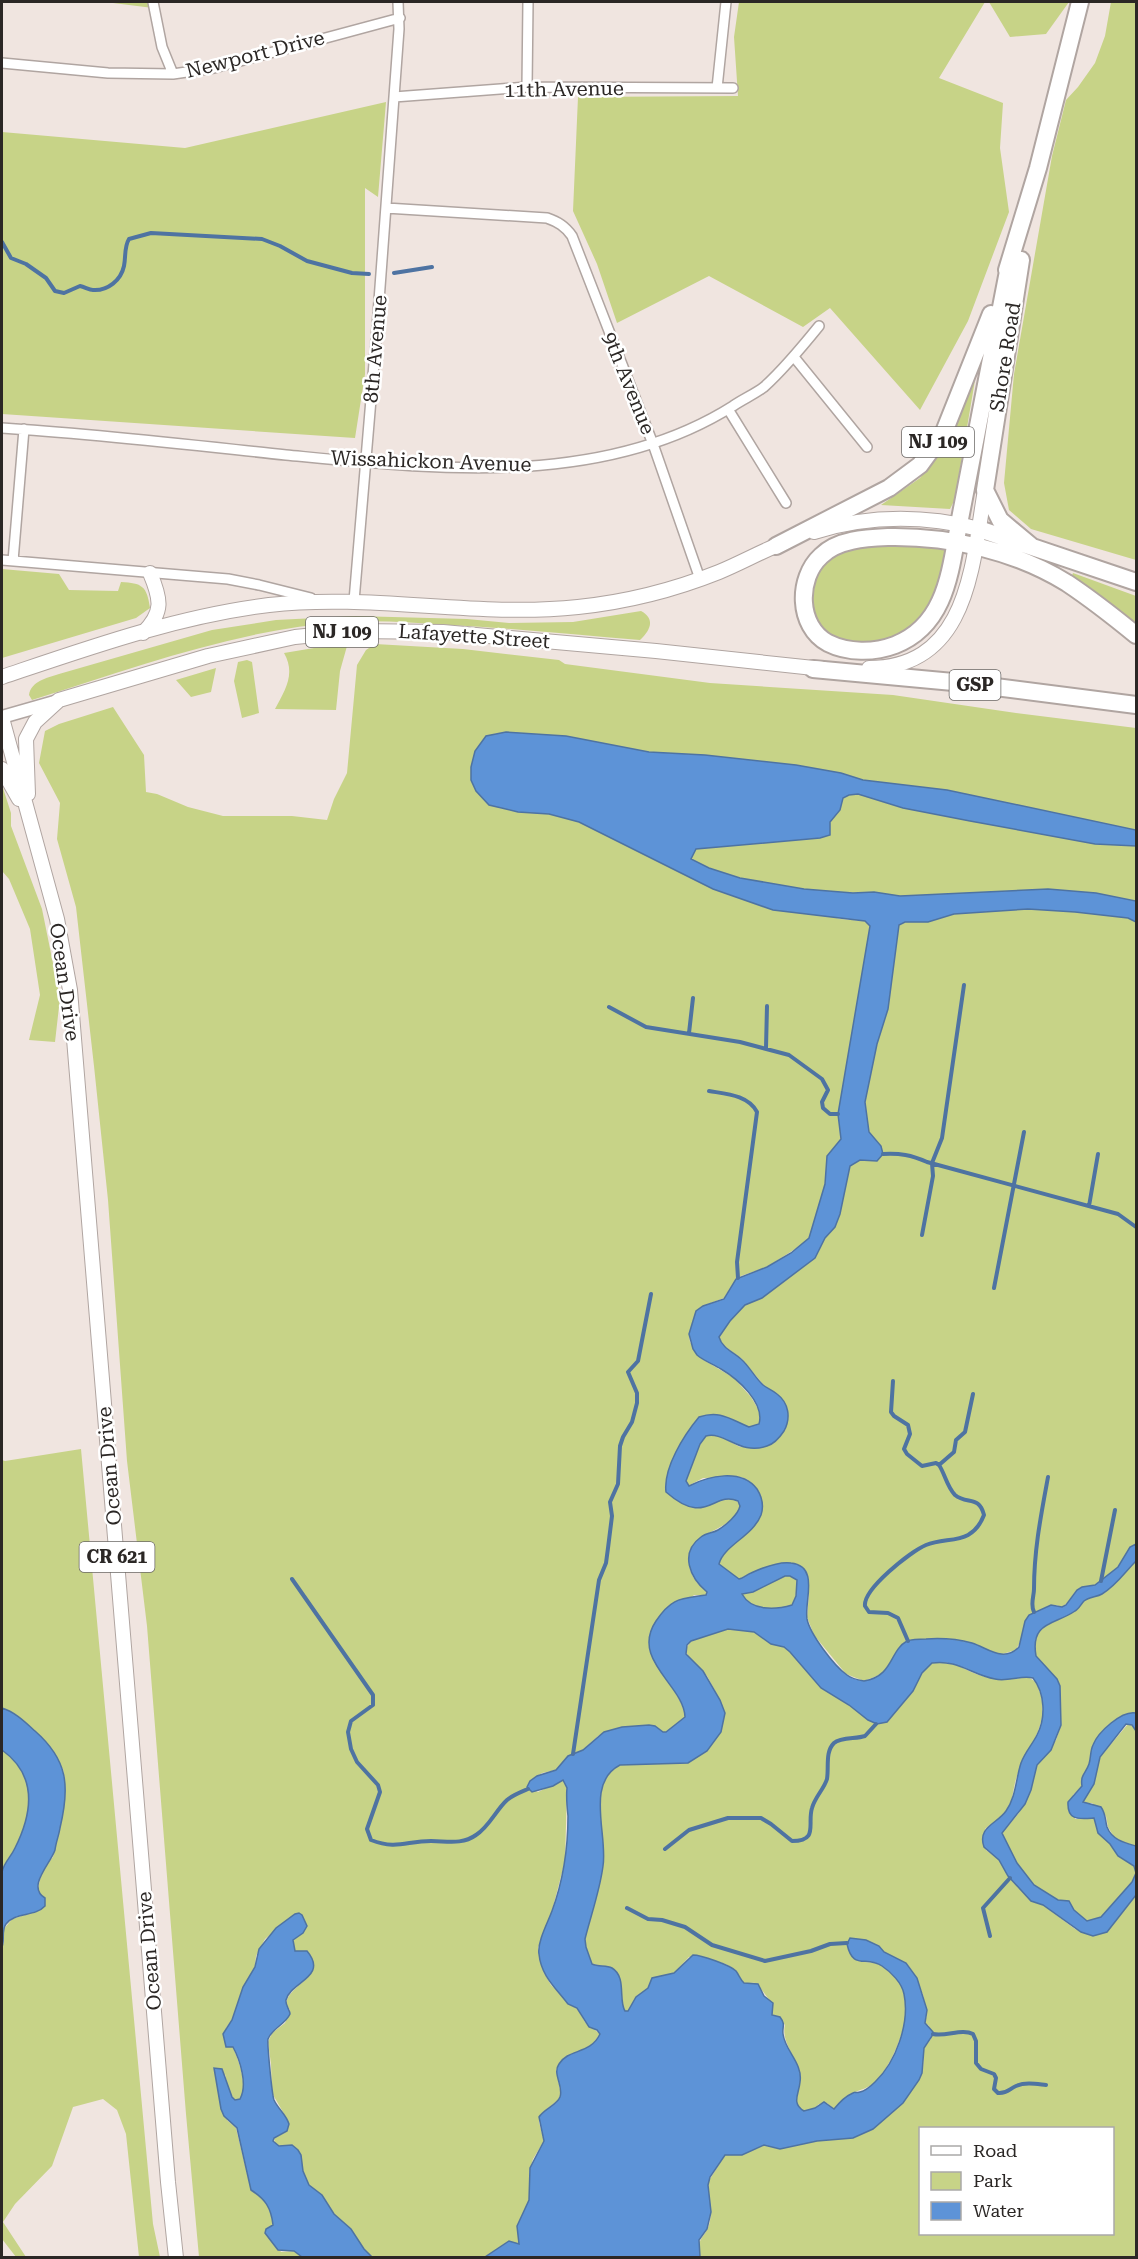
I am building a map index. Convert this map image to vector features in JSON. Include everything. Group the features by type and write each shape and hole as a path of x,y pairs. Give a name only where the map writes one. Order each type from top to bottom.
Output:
{"highway":[{"name":"Shore Road","path":"1010,261 1038,168 1080,2"},
{"name":"Shore Road","path":"986,490 1010,326 1038,168"},
{"path":"1010,261 959,524 956,542 948,584 941,602 924,626 908,639 880,649 852,650 827,642 810,621 804,606 804,585 816,561 829,549 845,542 882,537 923,537 956,542 975,547 1025,563 1056,577 1082,593 1137,634"},
{"name":"NJ 109","path":"776,546 900,482 930,453 950,419 1010,261"},
{"path":"986,490 1000,520 1031,546"},
{"path":"979,529 1137,582"},
{"name":"GSP","path":"813,669 975,685 1137,705"}],"main road":[{"name":"Shore Road","path":"975,547 986,490"},
{"name":"Lafayette Street","path":"2,677 142,633 225,612 269,605 354,601 518,610 558,609 629,599 700,579 776,546 826,528 880,519 916,519 959,524 979,529"},
{"name":"NJ 109","path":"813,669 894,666 914,659 932,647 952,625 962,605 969,583 975,547"},
{"path":"142,633 159,610 157,591 150,573"},
{"name":"Lafayette Street","path":"2,718 229,650 295,637 356,631 399,630 477,635 656,651 813,669"},
{"path":"29,817 26,739 35,722 59,700"},
{"name":"Ocean Drive","path":"2,718 57,919 70,990 176,2258"},
{"path":"2,769 29,817"}],"street":[{"path":"153,2 162,47 173,74"},
{"name":"8th Avenue","path":"354,601 400,18 398,2"},
{"path":"527,87 528,2"},
{"path":"717,88 720,42 726,2"},
{"name":"Newport Drive","path":"2,63 108,73 173,74 214,68 400,18"},
{"name":"11th Avenue","path":"394,97 527,87 733,88"},
{"name":"9th Avenue","path":"386,208 547,218 557,221 572,236 653,444 700,579"},
{"name":"Wissahickon Avenue","path":"2,428 365,462 491,468 591,460 653,444 684,433 728,408 763,387 794,357 819,326"},
{"path":"794,357 867,447"},
{"path":"728,408 786,503"},
{"path":"13,561 24,429"},
{"path":"2,560 244,581 321,601"}],"green space":[{"path":"105,2 154,2 153,8"},
{"path":"739,2 985,2 939,78 1003,103 1000,148 1009,212 968,321 920,410 830,308 803,327 709,276 617,323 597,264 573,211 578,97 738,96 734,37"},
{"path":"989,2 1069,2 1046,34 1010,37"},
{"path":"1111,2 1136,2 1136,560 1031,529 1009,510 1004,483 1014,374 1052,156 1066,100 1095,63 1105,36"},
{"path":"386,102 378,197 365,188 365,374 355,438 2,414 2,132 185,148"},
{"path":"975,380 955,499 950,509 881,505 920,478 949,439"},
{"path":"873,545 916,545 947,549 946,561 933,606 901,636 864,645 845,642 827,633 819,624 810,602 813,580 821,565 840,551"},
{"path":"2,569 59,574 69,590 118,591 121,582 134,583 145,590 150,608 136,618 2,658"},
{"path":"1073,573 1136,596 1136,624 1071,578"},
{"path":"641,611 649,618 650,625 640,640 397,622 345,622 305,626 225,641 32,700 29,695 36,683 59,674 212,630 276,620 355,616 467,619 509,623 573,622"},
{"path":"375,644 463,649 559,660 565,664 710,683 893,695 1136,728 1136,830 947,790 863,780 841,773 796,765 705,755 649,752 566,736 506,732 494,734 499,808 549,814 579,822 713,889 841,919 865,921 869,924 870,936 843,1084 841,1139 827,1156 825,1184 806,1242 767,1267 741,1276 724,1298 696,1311 689,1334 690,1342 702,1359 734,1378 751,1397 760,1412 759,1424 749,1427 719,1415 699,1417 678,1451 665,1489 725,1500 732,1499 736,1500 740,1506 736,1515 729,1522 702,1537 690,1551 689,1561 692,1575 707,1592 706,1595 694,1595 649,1639 656,1661 679,1700 685,1717 667,1732 655,1726 622,1727 598,1736 583,1750 568,1756 556,1770 542,1773 530,1781 527,1787 538,1792 563,1780 567,1788 565,1861 552,1911 538,1948 544,1973 551,1985 564,1997 566,2002 577,2008 585,2022 600,2034 590,2047 566,2057 556,2070 561,2094 558,2100 542,2113 539,2122 544,2141 533,2159 529,2173 529,2200 517,2226 519,2244 494,2251 485,2257 372,2257 351,2229 334,2214 322,2195 309,2185 303,2171 301,2155 292,2145 275,2144 274,2138 284,2133 287,2119 272,2093 268,2042 272,2033 285,2023 290,2010 286,2004 288,1997 310,1974 313,1967 307,1951 295,1951 293,1940 303,1933 307,1926 302,1915 295,1914 265,1939 256,1956 255,1967 243,1987 232,2020 226,2028 242,2073 243,2091 240,2099 235,2100 229,2092 225,2074 227,2120 236,2128 251,2190 264,2201 271,2214 273,2225 266,2229 281,2252 294,2251 302,2257 199,2257 147,1626 127,1461 108,1200 94,1066 76,907 57,839 60,803 39,763 45,731 59,724 113,707 144,755 146,792 157,794 188,807 223,816 292,816 327,820 347,773 357,665 366,650"},
{"path":"347,646 340,671 336,710 275,709 288,682 289,668 284,653"},
{"path":"247,660 252,662 259,713 242,718 234,681 238,662"},
{"path":"216,668 211,692 191,697 176,680"},
{"path":"2,785 11,813 11,826 42,909 60,998 55,1042 29,1040 40,995 30,929 9,879 2,871"},
{"path":"858,794 903,808 1095,843 1136,846 1136,901 1096,893 1048,889 900,896 874,892 853,893 804,889 740,878 709,868 691,859 696,849 820,838 830,835 830,822 840,810 843,798"},
{"path":"1028,909 1128,918 1136,922 1136,1544 1119,1566 1102,1581 1078,1589 1062,1607 1056,1605 1021,1640 1016,1650 999,1655 975,1644 904,1644 882,1674 864,1681 846,1674 814,1635 807,1617 809,1594 782,1563 739,1579 719,1564 727,1551 753,1527 762,1509 748,1480 741,1477 703,1478 688,1486 686,1481 700,1444 706,1436 717,1435 740,1447 761,1447 785,1430 788,1411 781,1398 766,1388 742,1359 723,1345 719,1337 745,1305 762,1298 815,1258 825,1238 835,1227 840,1214 850,1166 860,1160 874,1161 881,1146 869,1132 865,1102 877,1044 888,1009 899,925 905,922 928,922 954,914"},
{"path":"81,1449 153,2224 160,2257 139,2257 126,2134 117,2110 103,2099 73,2107 52,2166 15,2204 3,2222 26,2257 16,2257 2,2239 2,1947 4,1929 12,1919 41,1910 41,1896 38,1889 42,1870 53,1857 60,1828 65,1781 63,1769 2,1708 2,1460"},
{"path":"1136,1561 1136,1713 1130,1713 1117,1719 1100,1734 1092,1747 1082,1786 1073,1795 1075,1819 1094,1818 1098,1833 1110,1844 1118,1856 1134,1866 1136,1873 1132,1882 1101,1917 1087,1921 1074,1910 1069,1901 1058,1900 1034,1885 1017,1863 1002,1833 1019,1813 1037,1765 1056,1740 1061,1725 1060,1686 1057,1679 1036,1656 1037,1638 1044,1627 1072,1612 1086,1600 1107,1591"},
{"path":"785,1576 797,1580 796,1596 792,1605 764,1608 751,1604 741,1594 753,1592"},
{"path":"728,1629 754,1632 771,1644 784,1647 821,1688 868,1720 887,1722 913,1691 922,1673 932,1663 954,1664 991,1678 1028,1677 1036,1682 1043,1710 1038,1732 1021,1766 1007,1810 985,1829 986,1850 999,1860 1008,1876 1031,1901 1043,1905 1075,1929 1093,1936 1107,1932 1136,1895 1136,2257 700,2257 700,2241 710,2221 708,2182 725,2155 742,2155 763,2145 780,2149 817,2141 853,2138 873,2129 903,2103 919,2080 923,2068 924,2048 931,2039 929,2026 925,2023 927,2013 923,1995 908,1965 884,1952 879,1946 853,1938 848,1949 852,1956 861,1961 880,1965 893,1975 902,1987 906,2010 901,2037 883,2073 873,2084 852,2094 834,2109 827,2103 804,2111 796,2099 799,2077 785,2037 785,2025 777,2016 772,2016 773,2006 755,1983 744,1983 736,1971 720,1962 689,1957 674,1973 653,1978 648,1988 636,1997 628,2011 624,2011 622,1991 610,1967 592,1964 585,1939 603,1866 600,1811 603,1784 609,1773 620,1765 688,1763 707,1751 721,1732 720,1700 707,1676 690,1659 685,1650 691,1641"},
{"path":"1128,1724 1135,1727 1136,1731 1136,1846 1114,1837 1108,1827 1106,1816 1092,1803 1083,1802 1094,1784 1100,1757"},
{"path":"2,1750 21,1771 26,1783 28,1808 21,1834 2,1872"}],"water":[{"path":"506,732 566,736 649,752 705,755 796,765 841,773 863,780 947,790 1136,830 1136,846 1095,844 903,808 858,794 843,798 840,810 830,822 830,835 820,838 696,849 691,859 709,868 740,878 804,889 853,893 874,892 900,896 1048,889 1096,893 1136,901 1136,922 1128,918 1028,909 954,914 928,922 905,922 899,925 888,1009 877,1044 865,1102 869,1132 881,1146 883,1154 877,1161 860,1160 850,1166 840,1214 835,1227 825,1238 815,1258 762,1298 745,1305 719,1337 725,1347 744,1362 762,1384 781,1398 788,1411 786,1426 774,1442 757,1448 741,1446 713,1435 706,1436 700,1444 686,1481 689,1486 705,1479 733,1476 750,1482 757,1489 762,1502 761,1515 752,1529 726,1552 719,1564 739,1579 776,1564 791,1563 800,1566 808,1578 807,1619 813,1633 842,1671 857,1680 864,1681 881,1674 901,1645 912,1640 955,1640 972,1643 996,1653 1013,1652 1019,1647 1025,1621 1029,1615 1051,1605 1062,1607 1066,1605 1077,1590 1095,1585 1118,1567 1130,1547 1136,1544 1136,1561 1112,1587 1084,1601 1067,1616 1040,1630 1037,1636 1036,1656 1057,1679 1060,1686 1061,1725 1051,1750 1037,1765 1025,1804 1002,1833 1017,1863 1034,1885 1058,1900 1069,1901 1074,1910 1087,1921 1101,1917 1132,1882 1136,1873 1136,1895 1107,1932 1093,1936 1081,1932 1043,1905 1031,1901 1008,1876 999,1860 984,1847 983,1835 1009,1806 1024,1755 1040,1728 1043,1713 1042,1698 1033,1678 995,1679 957,1665 932,1663 922,1673 913,1691 887,1722 877,1724 821,1688 784,1647 771,1644 754,1632 728,1629 691,1641 687,1645 686,1654 703,1671 725,1713 721,1732 707,1751 688,1763 620,1765 609,1773 603,1784 600,1811 603,1866 585,1939 592,1964 610,1967 617,1972 625,2011 628,2011 636,1997 648,1988 652,1978 674,1973 693,1955 733,1969 744,1983 758,1984 764,1996 773,2003 772,2015 780,2017 783,2022 784,2040 799,2069 800,2082 797,2101 804,2111 824,2102 834,2109 848,2095 870,2087 883,2074 900,2041 905,2017 904,1994 901,1986 882,1966 856,1960 847,1944 850,1938 866,1940 906,1963 917,1978 927,2010 925,2023 933,2032 924,2048 922,2073 919,2080 903,2103 873,2129 853,2138 817,2141 780,2149 764,2145 742,2155 725,2155 710,2177 708,2185 711,2212 707,2229 699,2240 700,2257 485,2257 509,2241 519,2244 517,2226 529,2200 530,2168 544,2141 539,2117 556,2102 561,2093 557,2068 563,2059 591,2045 600,2034 589,2027 577,2008 568,2004 546,1975 540,1962 541,1938 556,1900 566,1852 567,1788 563,1780 553,1786 532,1792 527,1787 530,1781 537,1776 556,1770 568,1756 583,1750 604,1732 622,1727 649,1725 666,1732 685,1717 676,1694 653,1660 649,1648 650,1635 656,1621 672,1603 706,1595 707,1592 696,1580 689,1565 690,1550 701,1537 728,1523 740,1506 738,1501 729,1499 700,1508 680,1502 666,1492 668,1473 681,1442 699,1417 719,1415 749,1427 759,1424 760,1416 754,1400 742,1385 728,1373 697,1355 689,1334 696,1311 703,1306 724,1299 736,1279 767,1267 791,1253 809,1238 825,1184 827,1156 841,1139 838,1114 870,926 865,921 773,910 713,889 579,822 549,814 518,812 489,805 476,791 471,780 475,751 486,736","holes":["785,1576 797,1580 796,1596 792,1605 764,1608 751,1604 742,1594 753,1592"]},
{"path":"2,1708 20,1718 54,1752 64,1775 65,1799 55,1850 39,1881 38,1888 45,1898 45,1906 36,1912 10,1920 3,1933 2,1947 2,1872 21,1834 28,1808 28,1795 21,1771 2,1750"},
{"path":"1130,1713 1136,1713 1136,1731 1132,1725 1126,1724 1100,1757 1094,1784 1083,1802 1101,1807 1112,1835 1136,1846 1136,1873 1134,1866 1118,1856 1110,1844 1098,1833 1094,1818 1075,1818 1068,1808 1068,1802 1082,1786 1091,1750 1096,1740 1111,1723"},
{"path":"299,1913 307,1926 303,1933 293,1940 295,1951 307,1951 313,1960 314,1967 306,1979 289,1994 286,2002 290,2014 268,2039 274,2100 289,2124 287,2131 274,2138 273,2141 279,2146 292,2145 298,2150 309,2185 322,2195 334,2214 351,2229 372,2257 302,2257 294,2251 278,2250 265,2233 266,2229 273,2225 271,2213 264,2200 251,2190 237,2128 224,2116 221,2109 214,2068 222,2069 235,2100 240,2099 243,2087 238,2059 233,2047 226,2047 223,2034 232,2020 243,1987 255,1967 259,1949 276,1928"}],"waterway":[{"path":"2,242 11,258 26,264 46,278 55,291 64,293 80,286 91,290 109,287 120,276 129,239 151,233 262,239 307,261 352,273 369,274"},
{"path":"394,273 432,267"},
{"path":"922,1235 933,1176 932,1163 942,1138 964,985"},
{"path":"689,1033 693,998"},
{"path":"766,1048 767,1006"},
{"path":"609,1007 646,1027 740,1042 789,1055 822,1079 828,1090 822,1102 823,1108 830,1114 838,1114"},
{"path":"709,1091 742,1099 753,1106 757,1112 737,1262 738,1278"},
{"path":"994,1288 1024,1132"},
{"path":"883,1154 911,1156 1118,1214 1136,1227"},
{"path":"1089,1206 1098,1154"},
{"path":"573,1754 599,1580 606,1563 612,1516 610,1502 618,1484 620,1446 632,1422 637,1403 637,1393 628,1372 638,1361 651,1294"},
{"path":"893,1381 891,1412 908,1425 910,1434 904,1449 922,1466 936,1463 939,1465 954,1452 956,1440 965,1432 973,1394"},
{"path":"908,1641 898,1618 888,1613 869,1612 865,1606 871,1590 909,1555 926,1545 966,1536 973,1532 984,1515 979,1505 955,1495 939,1465"},
{"path":"1034,1612 1032,1603 1037,1546 1048,1477"},
{"path":"1101,1581 1115,1510"},
{"path":"292,1579 373,1695 373,1705 351,1721 348,1732 351,1749 357,1762 378,1785 380,1792 367,1829 371,1840 395,1845 422,1841 465,1840 481,1832 507,1800 528,1789"},
{"path":"665,1849 689,1830 728,1818 761,1818 792,1841 806,1838 809,1835 813,1804 827,1779 828,1755 831,1747 841,1740 865,1736 876,1724"},
{"path":"990,1936 983,1908 1010,1878"},
{"path":"627,1908 648,1919 662,1920 685,1927 712,1945 765,1961 811,1951 830,1944 847,1943"},
{"path":"933,2034 964,2032 973,2034 976,2041 976,2063 981,2069 994,2074 996,2078 994,2089 998,2093 1024,2084 1046,2085"}]}
